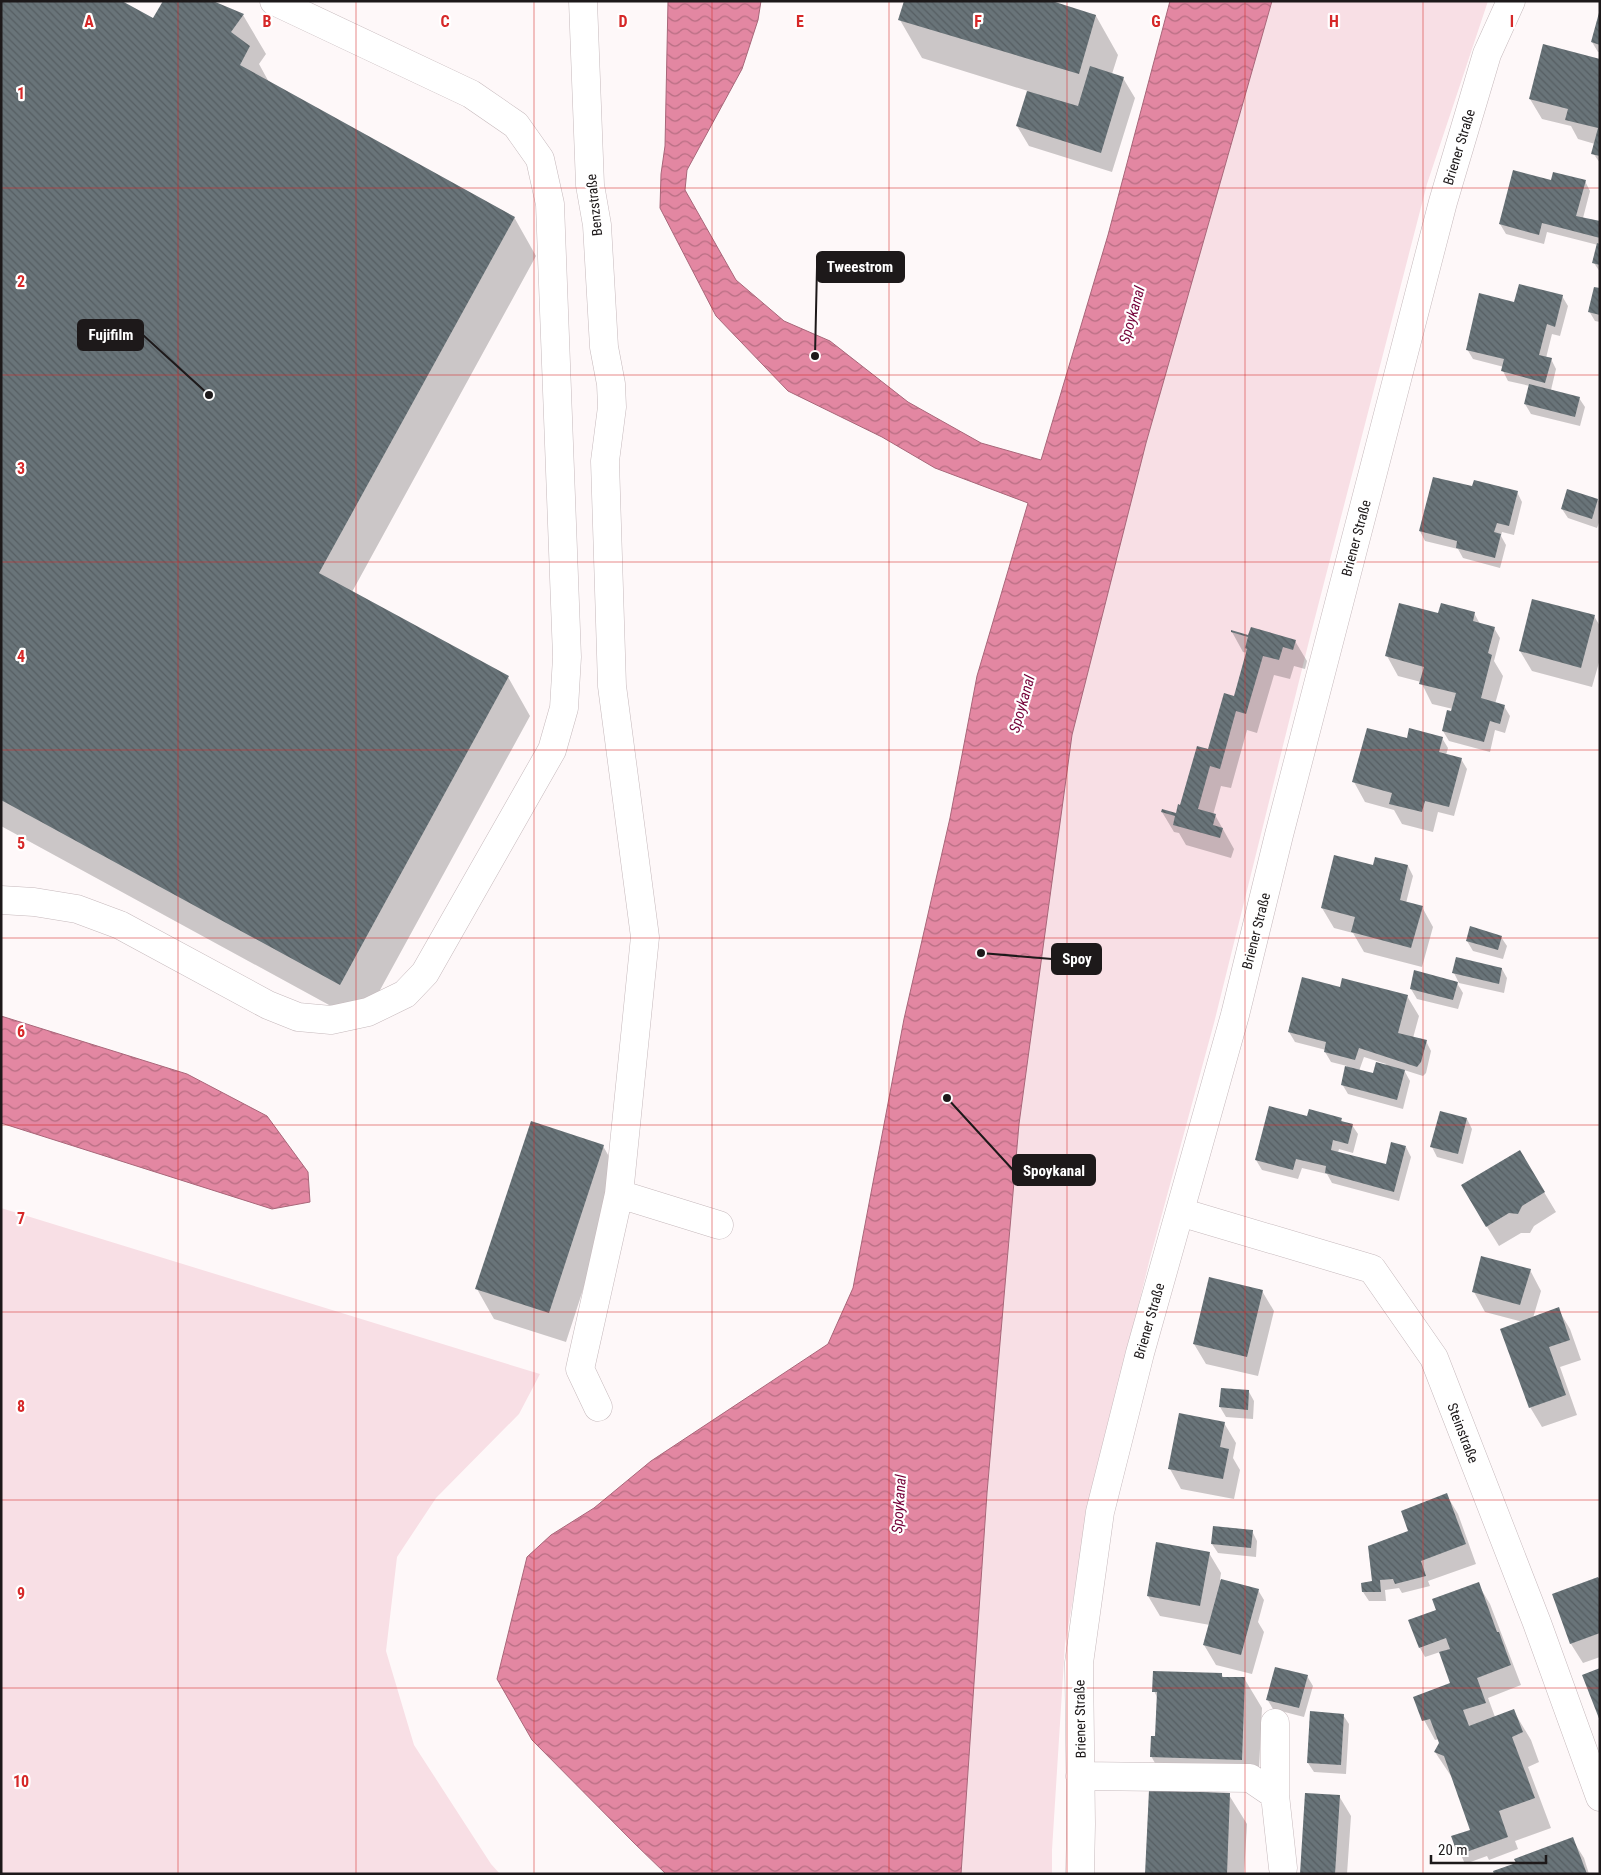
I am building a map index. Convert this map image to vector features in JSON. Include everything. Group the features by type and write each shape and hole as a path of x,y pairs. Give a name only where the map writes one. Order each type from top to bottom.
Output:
{"street":[{"path":"1,900 77,908 120,926 268,1005 298,1017 331,1020 368,1012 405,994 425,973 552,750 564,708 567,657 550,204 540,159 516,125 471,94 274,1"},
{"name":"Benzstraße","path":"582,1 590,186 597,225 604,347 611,384 612,407 606,461 612,686 645,937 619,1194 580,1369 598,1407"},
{"name":"Briener Straße","path":"1080,1874 1079,1663 1100,1512 1140,1353 1235,1015 1279,835 1443,202 1487,54 1511,1"},
{"path":"619,1194 719,1225"},
{"name":"Steinstraße","path":"1180,1212 1372,1269 1434,1358 1537,1623 1600,1796"},
{"path":"1275,1723 1275,1795 1283,1868"},
{"path":"1080,1776 1250,1778 1275,1795"}],"shaded area":[{"path":"1272,1 1488,1 1427,184 1310,637 1214,1023 1150,1258 1091,1500 1065,1644 1052,1874 961,1874 987,1493 1019,1124 1072,735 1146,443"},
{"path":"1,1208 540,1374 519,1414 436,1498 397,1557 386,1651 414,1745 491,1864 500,1874 1,1874"}],"water":[{"path":"668,1 761,1 758,20 742,69 687,170 685,190 736,280 784,321 830,341 908,402 981,443 1041,460 1108,235 1170,1 1272,1 1146,443 1072,735 1019,1124 987,1493 961,1874 666,1874 532,1740 497,1679 527,1557 551,1535 594,1508 651,1461 828,1344 853,1288 904,1019 950,818 977,676 1028,503 935,468 882,437 788,391 716,316 660,208 661,174 665,146"},
{"path":"1,1016 187,1074 267,1116 308,1172 310,1202 272,1209 1,1123"}],"building":[{"path":"1,1 122,1 153,18 163,1 213,1 244,14 231,32 250,46 240,65 515,217 319,573 509,676 340,985 1,800"},
{"path":"904,1 1052,1 1096,15 1079,74 898,20"},
{"path":"1600,9 1600,45 1591,42"},
{"path":"1543,44 1600,59 1600,156 1591,154 1598,128 1565,120 1568,109 1529,99"},
{"path":"1090,66 1124,77 1101,153 1016,126 1027,91 1078,106"},
{"path":"1513,170 1551,180 1553,172 1586,180 1576,216 1600,221 1600,238 1542,223 1539,235 1499,224"},
{"path":"1597,243 1600,244 1600,265 1592,263"},
{"path":"1519,284 1563,295 1555,327 1547,324 1539,355 1552,358 1545,383 1501,371 1504,359 1466,350 1479,293 1514,302"},
{"path":"1594,287 1600,288 1600,315 1588,312"},
{"path":"1529,384 1580,397 1575,417 1524,404"},
{"path":"1433,477 1472,486 1474,480 1518,491 1509,526 1497,523 1494,532 1501,534 1495,558 1456,548 1457,541 1419,531"},
{"path":"1567,489 1598,499 1592,519 1561,509"},
{"path":"1532,599 1595,615 1581,668 1519,651"},
{"path":"1399,603 1438,613 1441,603 1475,612 1473,621 1495,627 1488,653 1492,655 1481,698 1505,705 1500,724 1490,721 1484,742 1442,731 1447,710 1451,711 1456,693 1419,684 1424,667 1385,656"},
{"path":"1251,627 1296,640 1293,650 1283,647 1279,660 1263,656 1246,714 1236,711 1220,769 1210,766 1198,809 1216,814 1213,825 1223,828 1220,838 1173,825 1175,816 1161,812 1162,809 1176,813 1197,746 1208,749 1224,693 1234,696 1247,649 1245,648 1248,637 1231,632 1231,630 1248,635"},
{"path":"1367,728 1407,738 1409,728 1443,737 1439,752 1462,758 1449,807 1425,801 1422,812 1389,804 1392,793 1352,782"},
{"path":"1334,855 1373,865 1375,857 1408,865 1400,900 1423,906 1411,948 1351,932 1355,917 1321,908"},
{"path":"1470,926 1502,936 1498,950 1466,941"},
{"path":"1456,957 1502,968 1499,984 1452,973"},
{"path":"1414,970 1458,982 1453,1000 1410,989"},
{"path":"1302,977 1340,987 1342,978 1408,995 1398,1033 1427,1040 1421,1062 1417,1067 1359,1048 1355,1060 1324,1052 1326,1042 1288,1032"},
{"path":"1376,1062 1405,1070 1397,1100 1341,1085 1345,1066 1373,1073"},
{"path":"1269,1106 1307,1116 1309,1109 1342,1118 1341,1121 1353,1124 1348,1144 1333,1140 1331,1150 1386,1164 1391,1142 1406,1146 1394,1192 1325,1173 1326,1166 1296,1159 1293,1170 1255,1160"},
{"path":"1440,1111 1467,1118 1458,1154 1430,1147"},
{"path":"531,1121 604,1145 549,1313 475,1289"},
{"path":"1520,1150 1545,1192 1522,1206 1518,1214 1509,1213 1486,1227 1461,1185"},
{"path":"1481,1256 1531,1269 1520,1305 1472,1292"},
{"path":"1209,1277 1263,1290 1247,1357 1193,1344"},
{"path":"1559,1307 1570,1340 1549,1347 1566,1395 1529,1408 1500,1329"},
{"path":"1221,1388 1249,1390 1248,1410 1219,1407"},
{"path":"1179,1413 1225,1422 1220,1447 1229,1449 1223,1479 1168,1469"},
{"path":"1447,1493 1466,1544 1421,1561 1426,1576 1395,1584 1393,1579 1380,1580 1381,1592 1362,1592 1361,1583 1372,1581 1368,1546 1408,1531 1401,1511"},
{"path":"1213,1526 1253,1530 1251,1548 1211,1544"},
{"path":"1156,1542 1210,1552 1200,1606 1147,1596"},
{"path":"1598,1577 1600,1580 1600,1633 1570,1644 1552,1594"},
{"path":"1221,1579 1259,1589 1241,1655 1203,1645"},
{"path":"1479,1582 1511,1665 1477,1678 1486,1703 1463,1710 1469,1726 1514,1709 1523,1732 1512,1737 1535,1798 1499,1811 1508,1837 1458,1855 1451,1836 1470,1830 1444,1756 1434,1752 1439,1743 1430,1719 1422,1721 1413,1697 1450,1683 1439,1652 1450,1649 1446,1638 1419,1648 1408,1620 1436,1610 1432,1599"},
{"path":"1275,1667 1308,1675 1299,1708 1266,1700"},
{"path":"1600,1668 1600,1721 1582,1675"},
{"path":"1153,1671 1222,1673 1222,1677 1245,1677 1242,1760 1150,1757 1151,1736 1155,1736 1157,1692 1152,1692"},
{"path":"1310,1711 1344,1714 1341,1765 1307,1763"},
{"path":"1149,1790 1230,1793 1227,1874 1145,1874"},
{"path":"1305,1793 1340,1795 1335,1874 1300,1874"},
{"path":"1573,1837 1587,1874 1494,1874 1493,1871 1516,1863 1514,1859"}],"place":[{"name":"Tweestrom","path":"815,356"},
{"name":"Fujifilm","path":"209,395"},
{"name":"Spoy","path":"981,953"},
{"name":"Spoykanal","path":"947,1098"}]}
